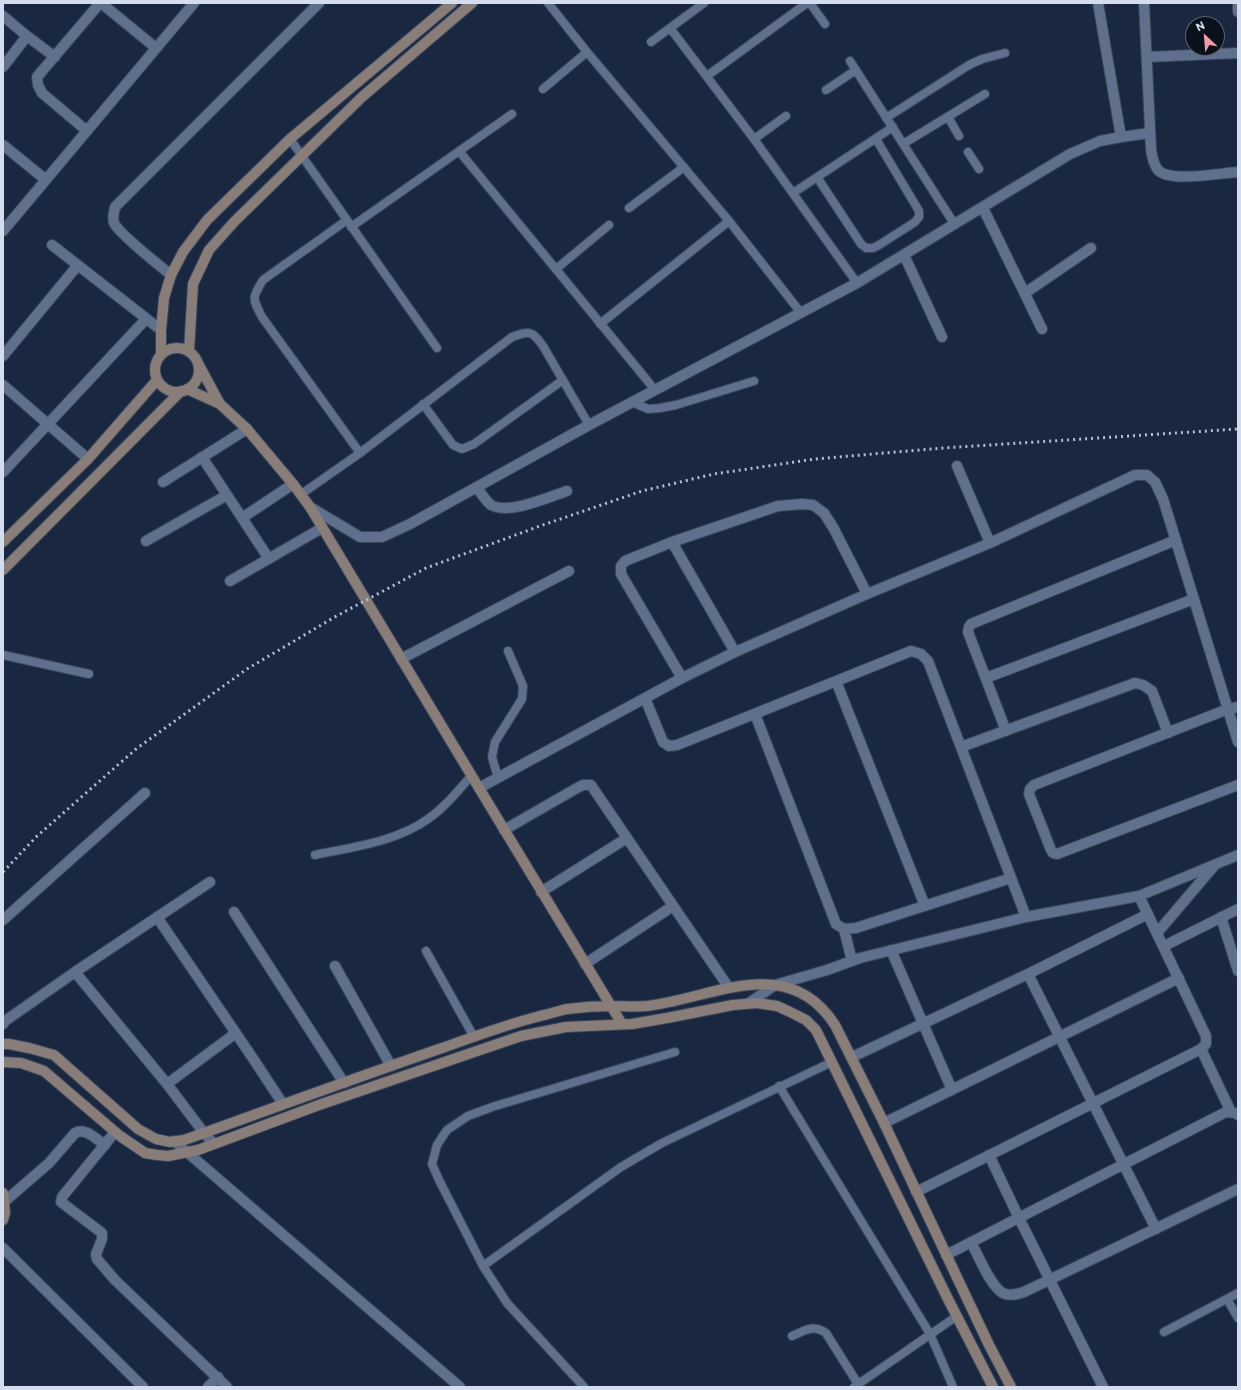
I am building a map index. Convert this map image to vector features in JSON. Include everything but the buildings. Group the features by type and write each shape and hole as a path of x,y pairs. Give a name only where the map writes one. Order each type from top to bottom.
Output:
{"main road":[{"path":"161,354 161,330 164,298 170,274 183,252 207,220 290,138 452,3"},
{"path":"189,351 193,284 209,250 234,222 362,97 472,3"},
{"path":"220,404 184,390 174,392 167,390 162,386 157,380 155,374 157,360 161,354 166,350 173,348 180,348 189,351 196,359 220,404 247,429 310,506 471,776 622,1024"},
{"path":"3,570 184,390 193,385 199,373 199,366"},
{"path":"3,542 88,459 157,380"},
{"path":"3,1044 29,1048 54,1055 138,1129 156,1139 170,1142 184,1140 516,1022 565,1009 611,1006 647,1006 729,988 760,984 775,985 800,991 820,1006 830,1016 835,1024 1011,1387"},
{"path":"3,1062 21,1063 44,1071 115,1132 145,1153 168,1156 214,1144 319,1104 521,1036 566,1027 622,1024 667,1018 733,1004 764,1004 777,1006 806,1020 816,1030 993,1387"},
{"path":"3,1198 5,1212 3,1220"}],"street":[{"path":"87,131 42,93 38,85 37,77 100,3 156,48"},
{"path":"3,231 194,3"},
{"path":"170,274 121,233 115,224 113,217 115,208 319,3"},
{"path":"1098,3 1121,136"},
{"path":"1144,3 1150,133 1153,161 1158,170 1167,176 1178,177 1238,172"},
{"path":"1238,3 1238,12"},
{"path":"3,16 55,57"},
{"path":"3,67 27,36"},
{"path":"1147,57 1238,52"},
{"path":"310,506 360,537 382,537 410,524 477,488 588,425 858,283 1070,154 1100,141 1121,136 1150,133"},
{"path":"3,145 46,180"},
{"path":"983,208 1042,329"},
{"path":"52,245 161,330"},
{"path":"1025,293 1091,248"},
{"path":"904,255 942,337"},
{"path":"3,356 78,265"},
{"path":"3,472 146,319"},
{"path":"3,385 47,425 88,459"},
{"path":"163,482 247,429"},
{"path":"202,457 268,559"},
{"path":"957,466 990,543"},
{"path":"479,788 682,678 736,652 867,594 990,543 1134,475 1147,475 1155,482 1163,499 1194,599 1233,708 1238,742"},
{"path":"242,518 293,484"},
{"path":"477,488 491,504 502,508 517,507 567,491"},
{"path":"146,541 227,495"},
{"path":"682,678 621,574 621,566 625,561 672,542 778,506 802,504 814,505 824,513 834,529 867,594"},
{"path":"230,581 322,528"},
{"path":"1006,730 968,632 969,627 972,624 1176,540"},
{"path":"672,542 736,652"},
{"path":"401,659 569,571"},
{"path":"986,678 1194,599"},
{"path":"645,698 663,742 669,746 677,745 911,651 922,654 928,661 1026,917"},
{"path":"836,682 925,906"},
{"path":"961,747 1135,683 1143,685 1152,691 1168,733"},
{"path":"1233,708 1034,785 1030,789 1030,794 1053,853 1061,852 1238,785"},
{"path":"755,714 836,924 844,929 856,928 1011,878"},
{"path":"504,830 576,788 588,784 591,785 729,988"},
{"path":"3,920 145,793"},
{"path":"541,892 627,838"},
{"path":"749,1004 775,985 852,961 1026,917 1139,896 1238,855"},
{"path":"1157,933 1216,864"},
{"path":"3,1024 5,1020 210,882"},
{"path":"916,1192 1201,1049 1206,1044 1206,1036 1139,896"},
{"path":"585,964 673,906"},
{"path":"1164,946 1238,910"},
{"path":"234,912 344,1083"},
{"path":"852,1057 1028,974 1148,914"},
{"path":"157,917 283,1104"},
{"path":"1221,917 1238,972"},
{"path":"844,929 852,961"},
{"path":"891,950 952,1090"},
{"path":"335,966 391,1066"},
{"path":"75,972 214,1144"},
{"path":"1028,974 1156,1229"},
{"path":"884,1123 1179,978"},
{"path":"166,1084 236,1033"},
{"path":"1201,1049 1231,1112 1236,1114"},
{"path":"946,1255 1226,1112 1236,1114"},
{"path":"3,1198 49,1163 79,1130 85,1131 105,1144"},
{"path":"115,1132 62,1197 61,1202 102,1233 102,1239 96,1254 98,1262 227,1387"},
{"path":"174,1141 460,1387"},
{"path":"989,1155 1102,1387"},
{"path":"971,1242 996,1288 1004,1294 1013,1295 1024,1292 1050,1280 1238,1189"},
{"path":"3,1248 143,1387"},
{"path":"208,1387 218,1377"}],"lane":[{"path":"548,3 587,52 729,221 801,313"},
{"path":"651,42 704,3"},
{"path":"707,76 807,3"},
{"path":"810,3 825,24"},
{"path":"670,28 754,139 858,283"},
{"path":"543,88 587,52"},
{"path":"886,118 969,65 982,59 1005,52"},
{"path":"850,61 955,224"},
{"path":"826,90 856,70"},
{"path":"903,144 985,94"},
{"path":"360,453 262,317 255,303 254,294 263,280 459,151 512,114"},
{"path":"754,139 786,116"},
{"path":"948,117 959,136"},
{"path":"793,193 893,128"},
{"path":"290,138 437,348"},
{"path":"817,177 861,244 866,248 873,248 879,245 915,222 919,217 919,211 876,139"},
{"path":"459,151 655,390"},
{"path":"968,152 979,169"},
{"path":"629,208 684,167"},
{"path":"600,324 729,221"},
{"path":"556,269 609,225"},
{"path":"300,494 360,453 512,337 524,332 534,334 543,346 588,425"},
{"path":"423,404 453,444 462,449 474,444 563,380"},
{"path":"632,402 648,409 660,408 676,405 754,381"},
{"path":"498,778 492,757 494,742 522,699 523,686 508,651"},
{"path":"3,655 89,674"},
{"path":"315,855 378,840 409,830 428,819 452,798 471,776"},
{"path":"426,950 474,1037"},
{"path":"584,1387 507,1303 483,1266 432,1164 437,1145 447,1130 468,1116 492,1107 675,1052"},
{"path":"483,1266 621,1167 662,1143 832,1062"},
{"path":"779,1086 930,1334 953,1387"},
{"path":"1164,1332 1238,1293"},
{"path":"1227,1298 1238,1318"},
{"path":"792,1336 809,1328 819,1328 826,1333 856,1386 957,1316"}],"railway":[{"path":"3,872 36,837 136,749 247,669 333,618 426,568 540,526 642,491 714,474 815,459 943,448 1238,429"}]}
